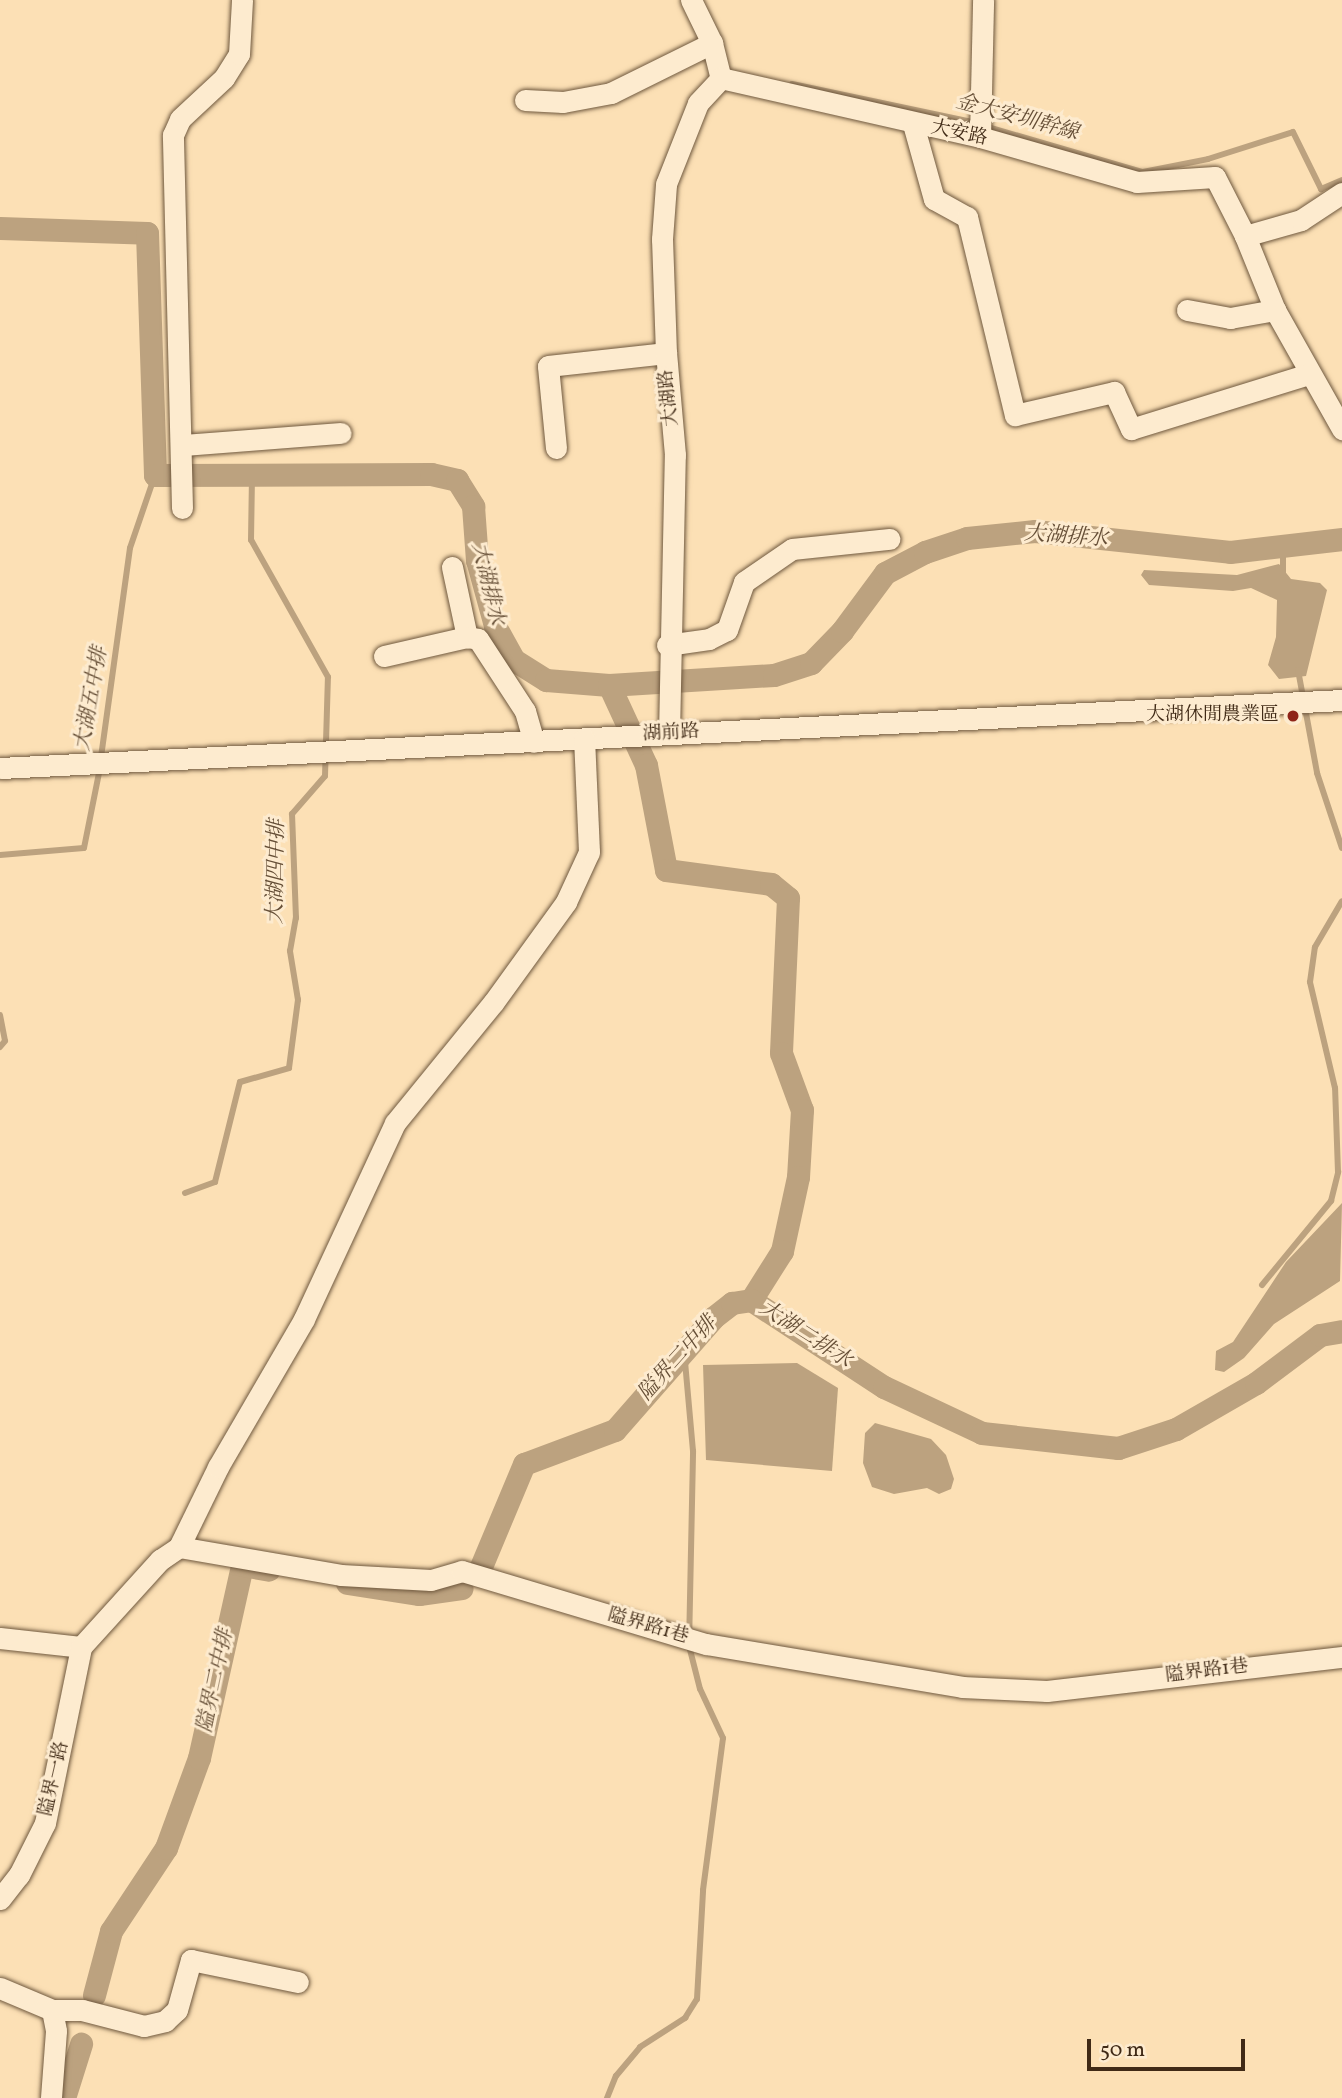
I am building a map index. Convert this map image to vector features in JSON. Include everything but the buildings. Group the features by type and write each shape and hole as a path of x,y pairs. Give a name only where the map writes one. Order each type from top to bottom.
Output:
{"street":[{"path":"182,508 184,445 173,135 180,119 224,78 239,54 242,0"},
{"path":"691,0 712,43 721,78"},
{"path":"979,137 983,0"},
{"path":"525,100 575,101 611,93 712,43"},
{"name":"大安路","path":"721,78 979,137 1137,181 1215,177 1245,236 1275,310 1342,429"},
{"name":"大湖路","path":"668,734 667,645 675,455 666,354 662,239 666,184 698,103 721,78"},
{"path":"914,124 934,199 967,217 1016,415 1114,392 1131,429 1309,374"},
{"path":"1245,236 1301,220 1342,193"},
{"path":"1187,310 1230,318 1275,310"},
{"path":"556,448 548,366 666,354"},
{"path":"184,445 341,433"},
{"path":"667,645 709,639 727,630 744,582 792,549 889,539"},
{"path":"452,567 467,637"},
{"path":"384,656 467,637 478,639 525,711 534,742"},
{"name":"湖前路","path":"0,768 1342,699"},
{"path":"0,1637 81,1647 160,1560 179,1547 218,1467 304,1319 395,1123 493,1003 566,902 589,852 584,739"},
{"name":"隘界路1巷","path":"179,1547 341,1574 430,1580 462,1571 706,1644 962,1687 1047,1691 1342,1657"},
{"name":"隘界一路","path":"0,1899 9,1871 45,1823 81,1647"},
{"path":"0,1988 52,2010 82,2010 144,2026 164,2021 177,2010 191,1960 298,1982"},
{"path":"51,2098 56,2031 52,2010"}],"shaded area":[{"path":"1279,564 1291,579 1320,583 1327,590 1306,676 1279,679 1268,665 1276,637 1277,600 1251,588 1233,591 1149,585 1141,575 1144,570 1237,575"},
{"path":"1342,1203 1340,1281 1274,1324 1244,1358 1224,1372 1215,1370 1216,1351 1233,1342 1286,1262"},
{"path":"797,1363 838,1388 832,1471 706,1460 703,1365"},
{"path":"875,1423 931,1439 946,1455 954,1479 951,1489 939,1494 927,1488 894,1494 872,1487 863,1463 865,1433"}],"waterway":[{"name":"金大安圳幹線","path":"792,84 967,121 1143,172 1208,159 1293,132 1321,189 1342,180"},
{"name":"大湖排水","path":"0,228 147,233 155,475 431,474 457,480 473,506 477,560 495,626 514,660 546,680 609,685 774,675 811,663 842,631 885,573 925,552 967,538 1035,531 1230,552 1342,539"},
{"name":"大湖五中排","path":"101,757 130,548 155,475"},
{"name":"大湖四中排","path":"185,1193 215,1182 240,1082 289,1068 298,1000 290,951 296,918 292,814 325,776 328,677 251,540 252,477"},
{"path":"1283,545 1283,575"},
{"path":"1298,670 1317,773 1342,848"},
{"name":"大湖二排水","path":"609,685 646,765 666,870 771,884 788,898 781,1053 802,1110 798,1177 782,1251 751,1300"},
{"name":"大湖五中排","path":"0,855 84,848 100,768"},
{"path":"1262,1285 1331,1201 1338,1172 1335,1088 1310,982 1315,947 1342,901"},
{"name":"大湖五中排","path":"0,1015 5,1041 0,1047"},
{"name":"大湖二排水","path":"751,1300 884,1387 982,1433 1118,1448 1176,1429 1256,1383 1320,1335 1342,1331"},
{"name":"隘界二中排","path":"480,1569 524,1464 615,1430 714,1317 732,1303 751,1300"},
{"path":"607,2098 616,2076 640,2047 685,2018 697,1999 703,1890 723,1738 700,1689 689,1646 693,1451 684,1351"},
{"name":"隘界二中排","path":"94,1995 111,1931 166,1848 199,1758 242,1565 269,1570"},
{"name":"隘界二中排","path":"347,1583 419,1594 462,1588"},
{"name":"隘界二中排","path":"64,2098 81,2044"}],"place":[{"name":"大湖休閒農業區","path":"1293,716"}]}
